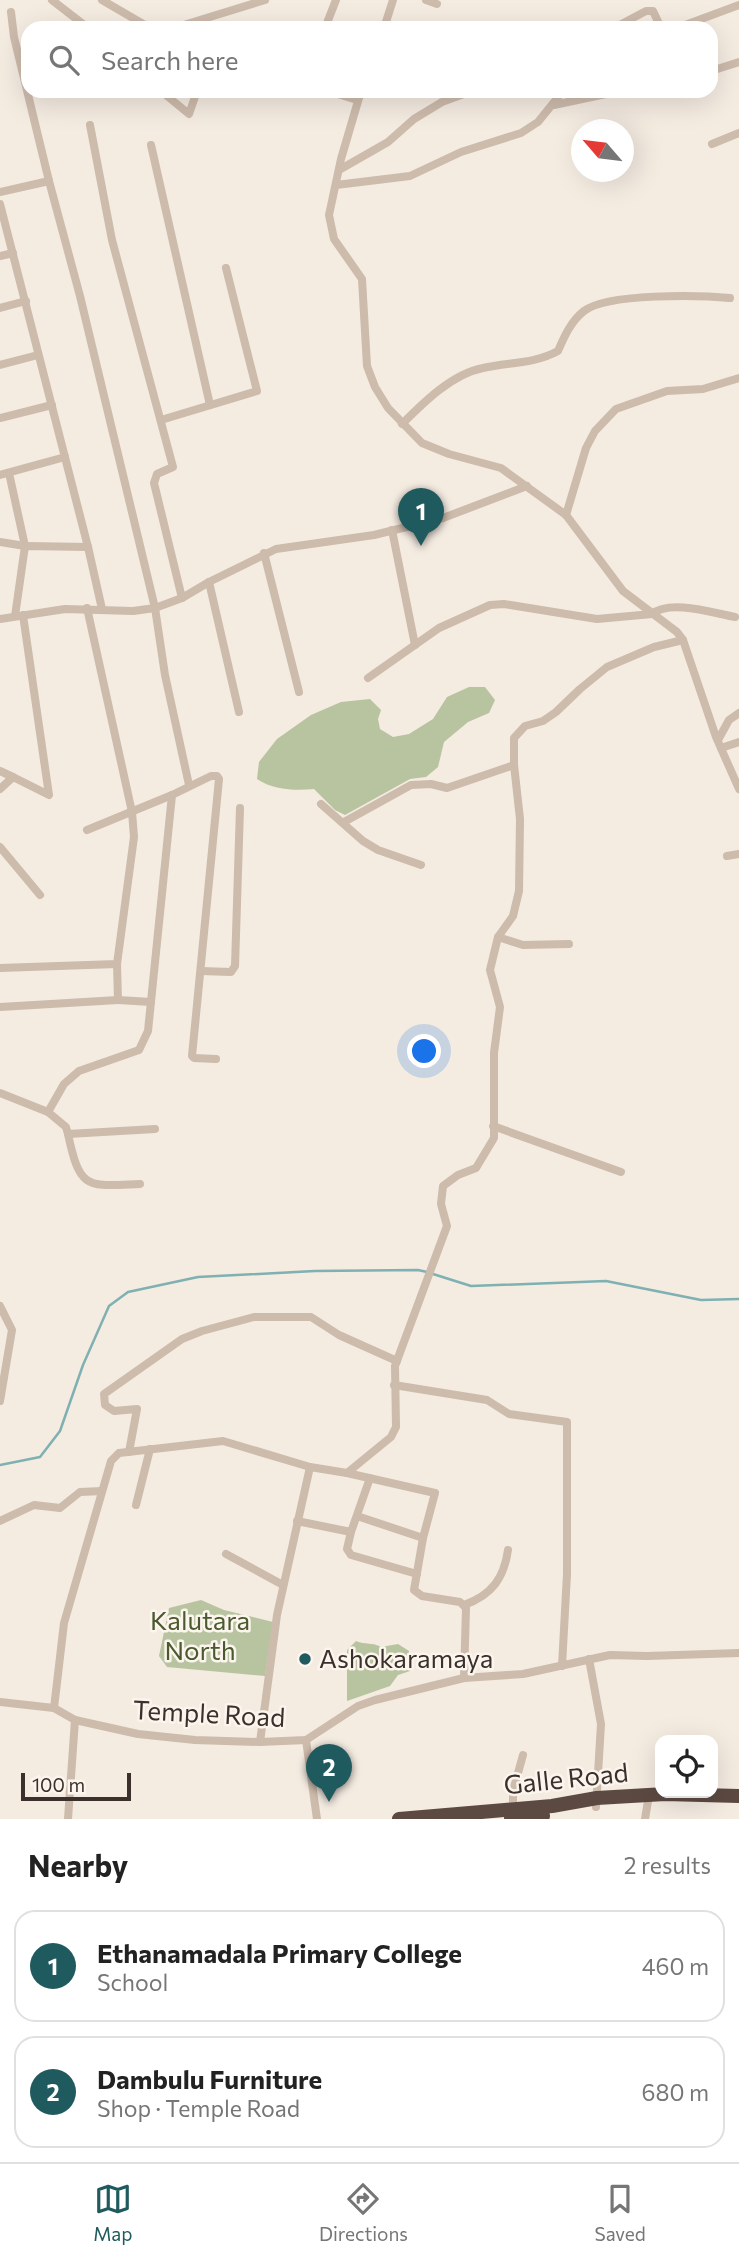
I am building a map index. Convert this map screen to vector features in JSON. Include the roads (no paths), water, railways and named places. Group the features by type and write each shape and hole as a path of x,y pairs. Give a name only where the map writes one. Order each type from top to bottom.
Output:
{"highway":[{"name":"Galle Road","path":"647,1806 739,1796"},
{"name":"Galle Road","path":"399,1819 551,1813 597,1802 647,1806 739,1805"}],"street":[{"path":"52,0 79,21"},
{"path":"102,0 138,21"},
{"path":"197,21 265,0"},
{"path":"328,21 336,0"},
{"path":"386,21 393,0"},
{"path":"426,0 437,4"},
{"path":"696,21 739,5"},
{"path":"627,21 646,11 653,11 658,21"},
{"path":"11,12 21,66"},
{"path":"718,69 739,62"},
{"path":"29,98 80,296 155,608 165,674 189,785"},
{"path":"169,98 188,114 194,98"},
{"path":"351,98 357,100 329,215 334,239 362,279 366,366 375,387 388,408 422,443 449,454 501,468 566,515 623,591 677,632 683,640 718,740 739,789"},
{"path":"339,170 388,142 414,120 453,98"},
{"path":"336,185 410,176 461,152 521,133 538,122 558,98"},
{"path":"554,105 587,98"},
{"path":"90,125 112,240 173,467 157,474 154,483 183,598"},
{"path":"712,144 739,133"},
{"path":"151,145 210,405"},
{"path":"0,192 49,181"},
{"path":"0,204 102,609"},
{"path":"0,256 13,253"},
{"path":"161,420 257,391 226,268"},
{"path":"402,424 443,388 464,374 481,368 531,362 558,351 574,320 586,308 613,301 659,296 730,298"},
{"path":"0,308 26,301"},
{"path":"0,365 38,355"},
{"path":"566,515 586,448 595,431 616,409 657,394 703,389 739,377"},
{"path":"0,418 51,405"},
{"path":"0,475 65,457"},
{"path":"0,771 49,795 19,615 25,546 9,473"},
{"path":"0,619 88,608 133,611 155,608 183,598 276,549 392,530 443,518 527,486"},
{"path":"392,530 415,645"},
{"path":"0,542 25,546 88,547"},
{"path":"264,553 299,692"},
{"path":"209,582 239,712"},
{"path":"368,678 439,628 490,605 504,604 597,620 652,614 659,608 671,606 735,617"},
{"path":"88,608 132,812 134,837 117,964 118,1000"},
{"path":"347,1473 391,1437 396,1427 394,1385 397,1361 447,1226 441,1204 443,1186 458,1175 476,1168 494,1138 494,1053 500,1007 490,970 498,937 513,916 519,891 520,819 514,738 525,726 543,721 556,712 607,667 654,647 683,640"},
{"path":"718,740 729,720 739,713"},
{"path":"722,748 739,742"},
{"path":"344,822 411,785 431,784 447,788 514,765"},
{"path":"88,830 211,776 217,776 219,779 192,1056 216,1059"},
{"path":"0,789 13,777"},
{"path":"48,1112 64,1084 79,1071 139,1050 148,1031 172,795"},
{"path":"321,804 363,841 421,865"},
{"path":"201,971 231,972 235,966 240,808"},
{"path":"0,847 40,895"},
{"path":"727,856 739,854"},
{"path":"498,937 523,945 569,944"},
{"path":"0,968 117,964"},
{"path":"0,1007 118,1000 151,1002"},
{"path":"0,1093 48,1112 66,1127 74,1163 85,1179 96,1185 140,1184"},
{"path":"493,1126 621,1172"},
{"path":"68,1134 155,1129"},
{"path":"0,1306 12,1330 0,1401"},
{"path":"129,1452 137,1409 114,1411 105,1405 104,1394 182,1339 202,1331 254,1317 311,1317 339,1335 397,1361"},
{"path":"394,1385 487,1400 509,1414 567,1422 567,1574 562,1666"},
{"path":"54,1708 64,1623 111,1461 119,1453 223,1441 310,1467 435,1493 423,1538 414,1590 422,1596 460,1602 466,1608 464,1678"},
{"path":"136,1505 150,1449"},
{"path":"260,1742 276,1615 310,1467"},
{"path":"370,1478 347,1549 351,1555 417,1574"},
{"path":"0,1521 34,1505 60,1508 80,1492 102,1491"},
{"path":"357,1516 423,1538"},
{"path":"297,1521 351,1532"},
{"path":"464,1605 477,1600 493,1587 506,1570 508,1550"},
{"path":"226,1554 283,1585"},
{"name":"Temple Road","path":"0,1702 30,1703 54,1708 75,1720 138,1734 195,1740 306,1741 358,1706 464,1678 523,1674 610,1655 739,1653"},
{"path":"589,1659 601,1724 597,1802"},
{"path":"68,1819 75,1720"},
{"path":"306,1741 317,1819"},
{"path":"512,1814 513,1791 523,1755"}],"waterway":[{"path":"0,1465 40,1457 60,1431 83,1365 109,1306 128,1292 198,1277 315,1271 427,1272"},
{"path":"433,1274 471,1286 606,1281 701,1300 739,1299"}],"place":[{"name":"Ethanamadala Primary College","path":"421,546"},
{"name":"Ashokaramaya","path":"305,1659"},
{"name":"Dambulu Furniture","path":"329,1802"}],"park label":[{"name":"Kalutara North","path":"200,1636"}]}
